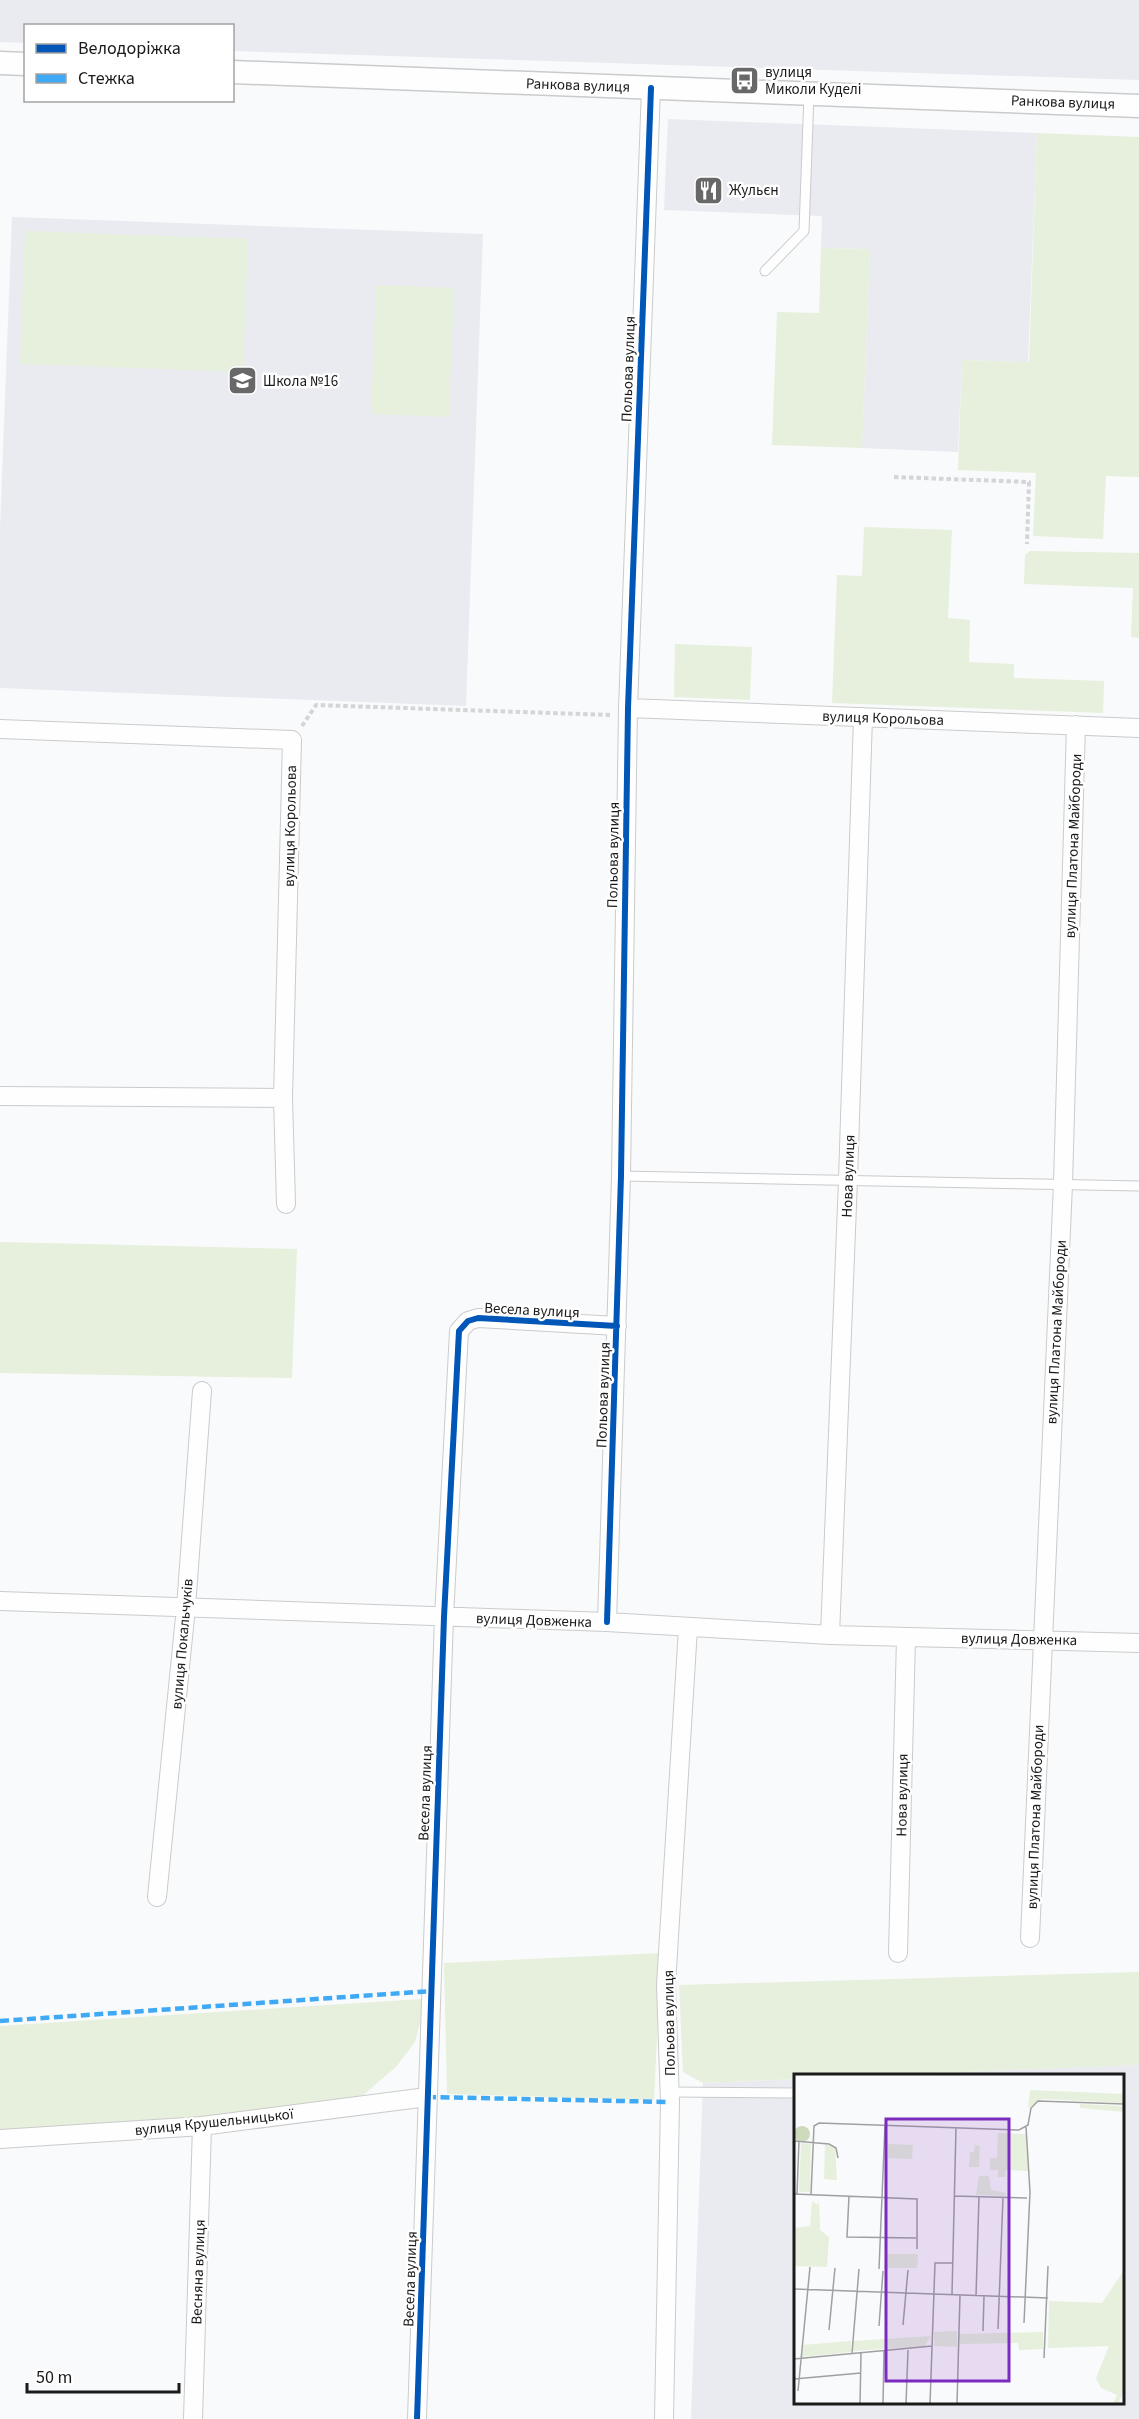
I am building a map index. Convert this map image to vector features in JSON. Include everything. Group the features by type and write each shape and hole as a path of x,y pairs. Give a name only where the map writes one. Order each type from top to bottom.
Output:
{"street":[{"path":"0,63 24,64"},
{"name":"Ранкова вулиця","path":"234,72 1139,106"},
{"name":"Польова вулиця","path":"608,1622 621,1176 628,708 651,88"},
{"name":"вулиця Корольова","path":"628,708 1139,728"},
{"name":"Нова вулиця","path":"830,1635 863,717"},
{"name":"вулиця Платона Майбороди","path":"1030,1938 1041,1639 1063,1185 1076,725"},
{"path":"0,729 292,740"},
{"name":"вулиця Корольова","path":"286,1204 283,1098 292,740"},
{"path":"0,1096 283,1098"},
{"name":"Весела вулиця","path":"417,2419 444,1617 459,1331 478,1318 617,1326"},
{"name":"вулиця Покальчуків","path":"157,1897 186,1607 202,1391"},
{"name":"вулиця Довженка","path":"0,1601 608,1622 906,1638 1041,1639 1139,1643"},
{"name":"Польова вулиця","path":"664,2419 670,2092 666,1985 688,1628"},
{"name":"Нова вулиця","path":"898,1953 906,1638"},
{"name":"вулиця Крушельницької","path":"0,2139 202,2126 427,2097"},
{"name":"Весняна вулиця","path":"193,2419 202,2126"}],"lane":[{"path":"765,271 804,231 809,92"},
{"path":"621,1176 1139,1186"},
{"path":"670,2092 794,2093"}],"path":[{"path":"894,477 1029,482 1027,544"},
{"path":"292,740 316,705 614,715 628,708"}],"shaded area":[{"path":"0,0 1139,0 1139,80 234,51 234,24 24,24 24,43 0,42"},
{"path":"668,119 1037,133 1028,362 962,360 958,452 862,448 870,249 821,248 822,216 664,210"},
{"name":"Школа №16","path":"12,217 483,234 466,706 0,688 0,528"},
{"path":"1139,2065 1139,2419 691,2419 703,2083 794,2079 794,2404 1124,2404 1124,2074 910,2074"}],"green space":[{"path":"1037,133 1139,137 1139,477 1106,476 1103,539 1033,536 1036,473 958,470 962,360 1029,362"},
{"path":"25,231 248,239 243,372 20,364"},
{"path":"821,248 870,249 862,448 772,445 777,312 819,313"},
{"path":"376,285 454,288 449,417 371,414"},
{"path":"864,527 952,530 948,618 970,620 969,662 1014,664 1014,678 1104,681 1103,713 832,703 837,575 862,576"},
{"path":"1030,551 1139,553 1139,638 1131,637 1133,588 1024,584 1025,555"},
{"path":"675,644 752,647 750,700 674,697"},
{"path":"0,1242 297,1249 292,1378 0,1373"},
{"path":"661,1953 654,2100 447,2094 444,1963"},
{"path":"1139,1972 1139,2065 910,2074 794,2074 794,2079 703,2083 683,2072 679,1985"},
{"path":"421,1999 421,2020 415,2042 396,2067 363,2095 335,2105 247,2111 194,2119 0,2130 0,2026"}],"marked path":[{"path":"0,2021 432,1991"},
{"path":"427,2097 670,2102"}],"cycle path":[{"path":"607,1622 621,1176 628,708 651,88"},
{"path":"417,2419 444,1617 459,1331 468,1321 478,1318 617,1326"}],"place":[{"name":"вулиця Миколи Куделі","path":"744,81"},
{"name":"Жульєн","path":"708,190"},
{"name":"Школа №16","path":"242,381"}]}
